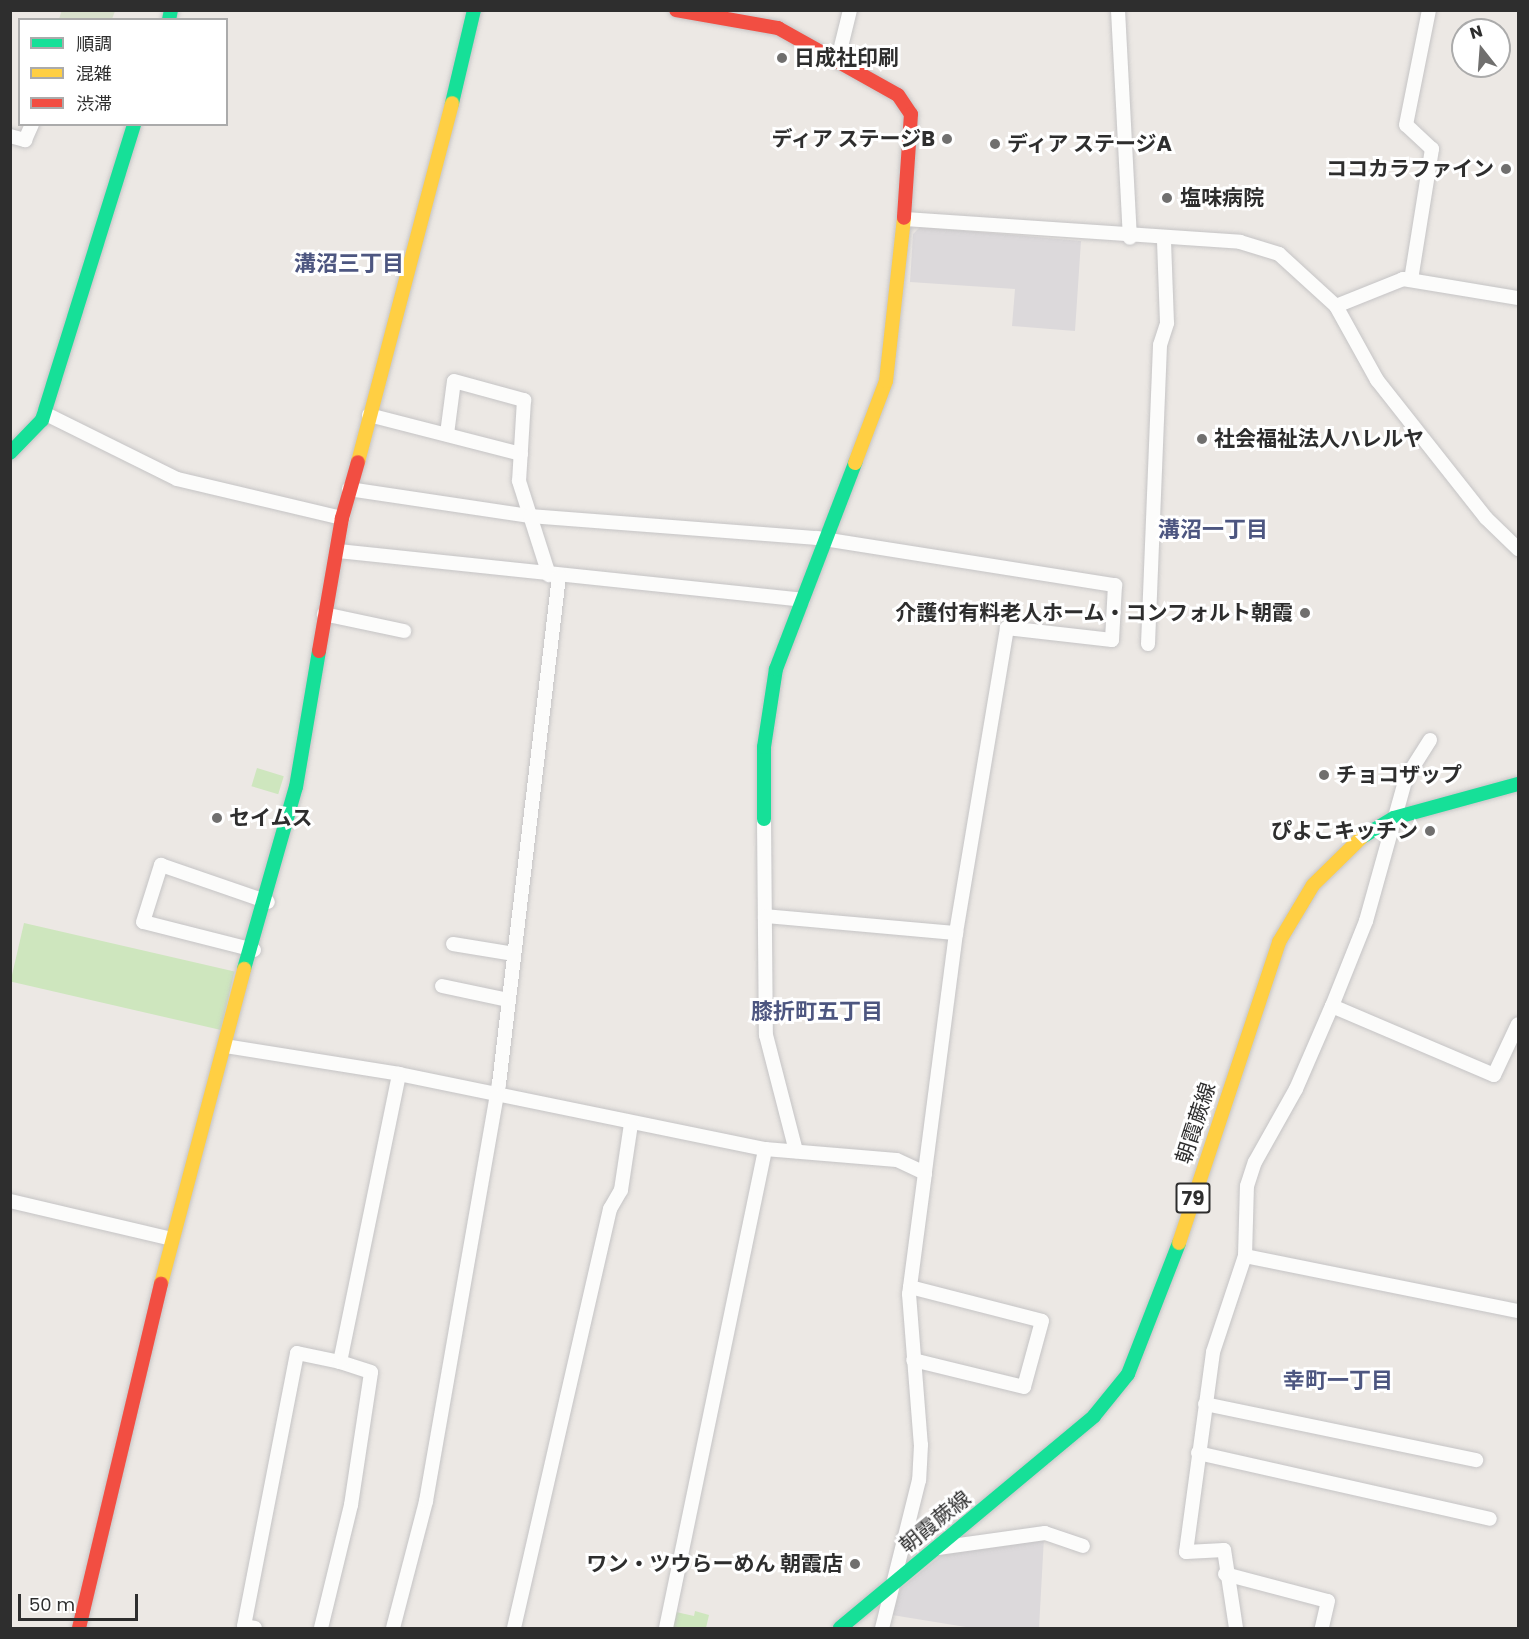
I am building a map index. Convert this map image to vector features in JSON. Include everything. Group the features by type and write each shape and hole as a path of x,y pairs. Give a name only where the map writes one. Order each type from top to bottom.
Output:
{"street":[{"path":"79,1629 172,1239 225,1046 268,902 296,787 342,518 420,239 474,10"},
{"path":"676,10 778,28 838,59 910,107 905,219 886,381 776,669 767,714 764,819 766,1035 796,1151"},
{"path":"838,59 850,10"},
{"path":"1118,10 1130,238"},
{"path":"1411,280 1432,149 1406,125 1429,10"},
{"path":"10,136 25,140 31,126"},
{"path":"10,453 44,413 133,126"},
{"path":"905,219 1164,241 1240,242 1279,254 1336,306 1377,380 1486,518 1518,549"},
{"path":"1149,644 1160,345 1167,323 1164,241"},
{"path":"1336,306 1411,280 1518,298"},
{"path":"393,1629 426,1502 496,1098 514,954 554,575 530,516 519,481 524,400 454,381 447,434"},
{"path":"44,413 177,479 342,518"},
{"path":"369,415 521,454"},
{"path":"350,489 530,516 826,541 1115,585 1112,640 1007,628 956,933 926,1173 909,1287 921,1445 919,1480 882,1629"},
{"path":"338,551 802,600"},
{"path":"324,614 404,631"},
{"path":"1236,1629 1225,1574 1224,1550 1186,1552 1213,1352 1245,1256 1247,1186 1255,1162 1296,1089 1332,1006 1365,921 1406,778 1430,740"},
{"name":"朝霞蕨線","path":"840,1629 1094,1416 1128,1374 1162,1295 1279,942 1300,902 1331,864 1394,818 1470,793 1518,784"},
{"path":"254,950 143,922 161,865 268,902"},
{"path":"765,916 956,933"},
{"path":"453,944 514,954"},
{"path":"442,986 508,1000"},
{"path":"1332,1006 1494,1075 1518,1024"},
{"path":"225,1046 399,1074 496,1098 765,1149 897,1160 926,1173"},
{"path":"340,1362 399,1074"},
{"path":"514,1629 610,1209 621,1190 631,1124"},
{"path":"666,1629 765,1149"},
{"path":"10,1201 172,1239"},
{"path":"1245,1256 1518,1311"},
{"path":"909,1287 1042,1321 1024,1387 913,1360"},
{"path":"255,1629 243,1626 297,1353 340,1362 371,1372 351,1505 321,1629"},
{"path":"1205,1404 1476,1460"},
{"path":"1198,1453 1490,1519"},
{"path":"936,1549 1045,1533 1083,1546"},
{"path":"1225,1574 1328,1601 1322,1629"}],"shaded area":[{"path":"920,227 1081,241 1075,331 1012,326 1015,289 910,282 913,234"},
{"path":"1044,1537 1039,1628 972,1628 892,1615 901,1588 947,1551"}],"green space":[{"path":"62,10 115,10 112,18 59,18"},
{"path":"257,768 284,776 278,794 251,786"},
{"path":"24,923 234,972 221,1030 11,981"},
{"path":"695,1611 709,1615 706,1628 673,1628 676,1612 694,1616"}],"traffic: fast":[{"path":"169,18 171,10"},
{"path":"452,103 474,10"},
{"path":"10,453 42,420 133,126"},
{"path":"764,819 764,747 776,669 855,463"},
{"path":"244,969 296,787 319,651"},
{"path":"1362,837 1394,818 1518,784"},
{"path":"840,1628 1094,1416 1128,1374 1179,1243"}],"traffic: slow":[{"path":"358,462 452,103"},
{"path":"855,463 886,381 904,218"},
{"path":"1179,1243 1279,942 1313,885 1362,837"},
{"path":"161,1284 244,969"}],"traffic: jam":[{"path":"676,10 778,28 898,95 911,114 904,218"},
{"path":"319,651 342,518 358,462"},
{"path":"79,1628 161,1284"}],"place":[{"name":"日成社印刷","path":"782,58"},
{"name":"ディア ステージB","path":"947,139"},
{"name":"ディア ステージA","path":"995,144"},
{"name":"ココカラファイン","path":"1506,169"},
{"name":"塩味病院","path":"1167,198"},
{"name":"社会福祉法人ハレルヤ","path":"1202,439"},
{"name":"介護付有料老人ホーム・コンフォルト朝霞","path":"1305,613"},
{"name":"チョコザップ","path":"1324,775"},
{"name":"セイムス","path":"217,818"},
{"name":"ぴよこキッチン","path":"1430,831"},
{"name":"ワン・ツウらーめん 朝霞店","path":"855,1564"}],"district":[{"name":"溝沼三丁目","path":"349,264"},
{"name":"溝沼一丁目","path":"1213,530"},
{"name":"膝折町五丁目","path":"817,1012"},
{"name":"幸町一丁目","path":"1338,1381"}]}
